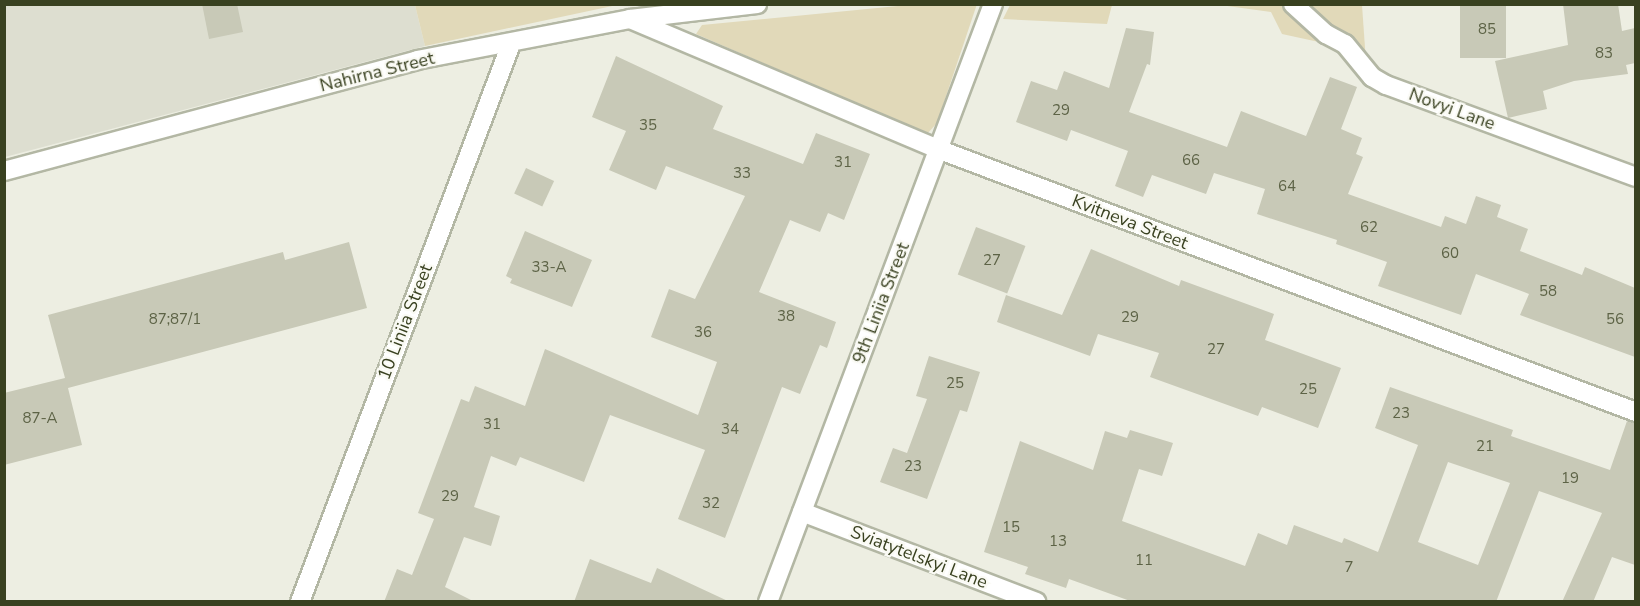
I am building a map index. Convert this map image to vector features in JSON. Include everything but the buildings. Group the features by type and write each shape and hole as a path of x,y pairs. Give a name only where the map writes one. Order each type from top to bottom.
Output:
{"street":[{"name":"Nahirna Street","path":"4,171 417,60 511,44 630,19 757,4"},
{"name":"9th Liniia Street","path":"768,602 940,150 993,4"},
{"name":"Novyi Lane","path":"1293,4 1326,34 1345,44 1372,77 1386,85 1635,177"},
{"name":"Kvitneva Street","path":"630,19 940,150 1635,412"},
{"name":"10 Liniia Street","path":"300,602 511,44"},
{"name":"Sviatytelskyi Lane","path":"802,512 1036,602"}],"shaded area":[{"path":"415,4 617,5 425,46"},
{"path":"977,4 937,123 927,134 696,34 702,25 908,5"},
{"path":"1010,4 1112,5 1107,24 1003,19"},
{"path":"5,5 415,5 425,46 5,157"},
{"path":"1220,5 1282,5 1328,44 1282,34 1271,12"},
{"path":"1302,5 1362,5 1366,62"}]}
